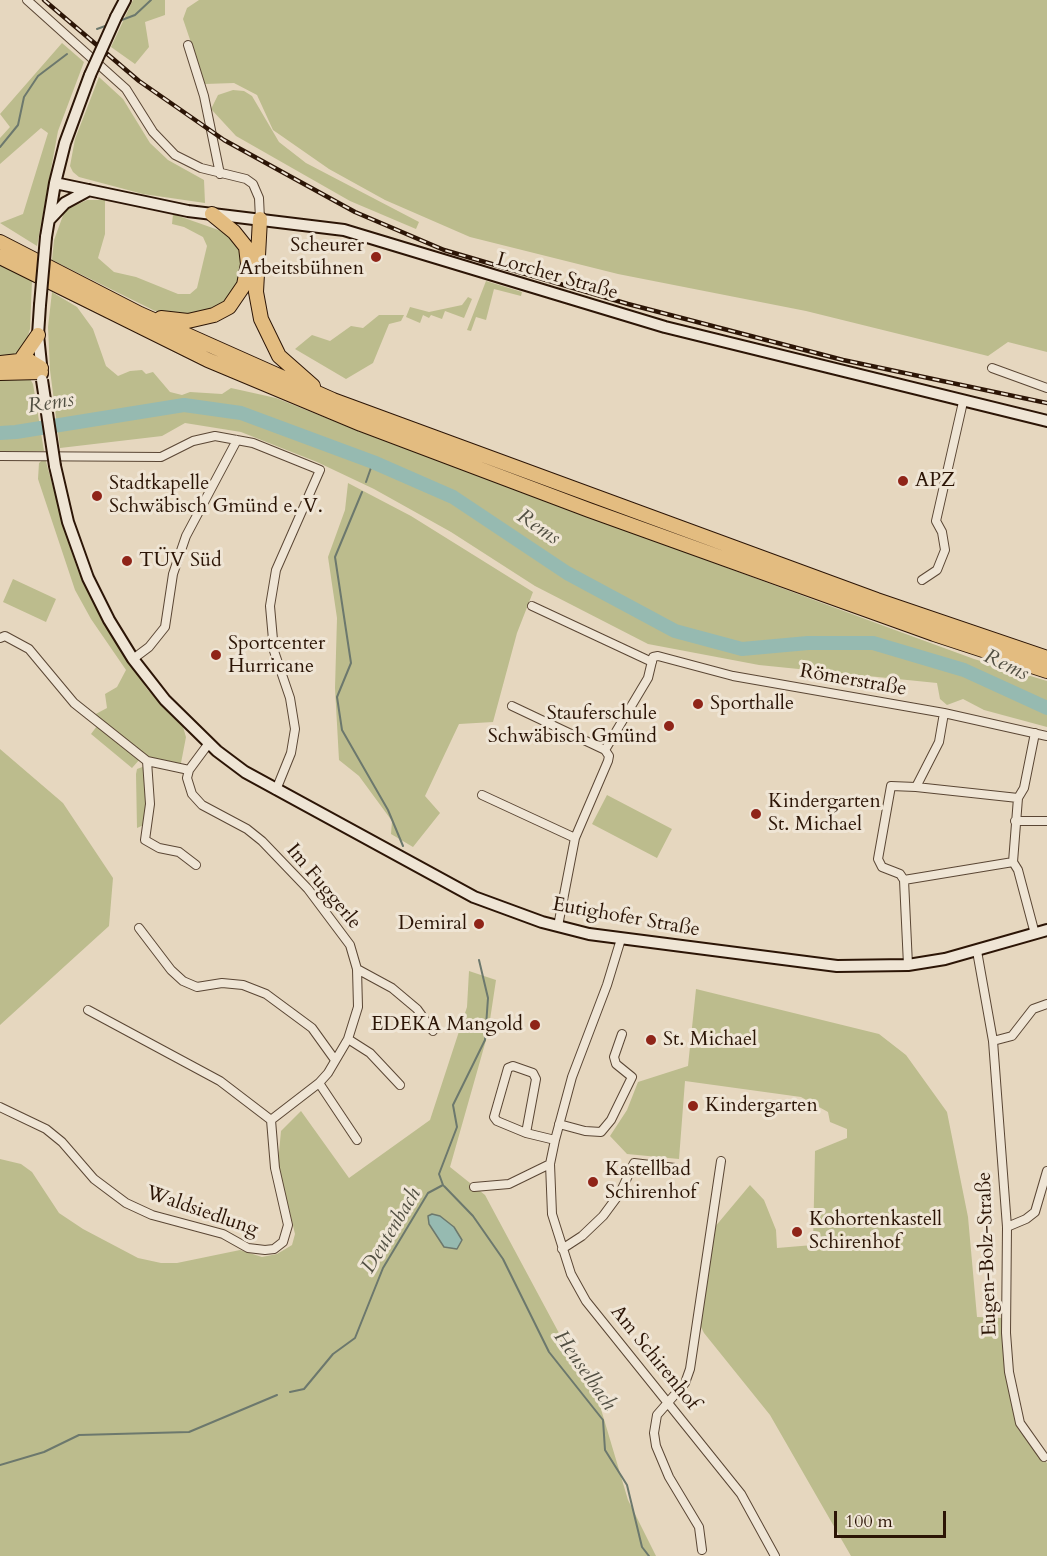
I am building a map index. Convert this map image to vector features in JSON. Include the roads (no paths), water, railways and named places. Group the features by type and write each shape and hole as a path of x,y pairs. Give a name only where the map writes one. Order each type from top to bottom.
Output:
{"highway":[{"path":"212,214 234,232 246,247 248,256"},
{"path":"140,314 188,321 221,312 236,299 244,285 252,229 260,219"},
{"path":"260,219 256,292 264,329 286,364 333,400"},
{"path":"0,242 140,314 333,400 877,600 1047,658"},
{"path":"0,257 208,360 361,424 589,510 900,622 981,651 1047,671"},
{"path":"20,361 38,335"},
{"path":"0,363 28,360 42,373"},
{"path":"0,373 42,373"}],"street":[{"path":"27,0 126,89 153,132 169,150 187,163 220,174 246,179 253,184 260,198 260,219"},
{"name":"Eutighofer Straße","path":"125,0 75,112 55,183 46,237 38,335 56,466 68,522 88,578 109,620 134,659 165,700 209,743 245,772 276,790 474,897 558,926 621,939 837,966 908,965 977,951 1047,930"},
{"path":"188,45 204,96 220,174"},
{"name":"Lorcher Straße","path":"55,183 212,214 344,230 665,327 1047,422"},
{"path":"48,222 66,203 89,190"},
{"path":"992,368 1047,387"},
{"path":"922,580 937,570 945,550 942,532 936,521 963,402"},
{"path":"0,456 161,457 203,438 215,436 263,447 320,470 276,570 270,606 274,651 290,698 295,729 291,753 276,790"},
{"path":"134,659 149,647 165,627 173,574 186,536 237,440"},
{"name":"Römerstraße","path":"532,606 653,659 733,676 944,713 1047,736"},
{"path":"0,638 5,636 29,649 74,703 147,761 189,770 209,743"},
{"path":"605,750 648,678 653,659"},
{"path":"512,706 605,750 609,756 574,838 558,926"},
{"path":"916,787 939,742 944,713"},
{"path":"1035,733 1024,788 1018,798 1013,862 1018,870 1035,934"},
{"path":"147,761 150,804 145,840 159,848 179,852 196,865"},
{"name":"Im Fuggerle","path":"189,770 189,787 196,800 247,829 308,889 350,945 357,969 358,1007 348,1039 319,1083 271,1120"},
{"path":"908,965 904,880 900,874 882,867 878,859 891,786 1018,798"},
{"path":"482,795 574,838"},
{"path":"1015,821 1047,821"},
{"path":"904,880 1013,862"},
{"path":"139,928 171,970 183,981 197,987 222,982 243,985 267,994 312,1028 335,1060"},
{"name":"Am Schirenhof","path":"621,939 611,974 572,1077 555,1140 550,1164 552,1214 562,1249 586,1301 741,1494 775,1556"},
{"name":"Eugen-Bolz-Straße","path":"977,951 993,1041 1007,1227 1006,1333 1013,1398 1025,1434 1044,1457"},
{"path":"357,969 392,988 417,1009 433,1031"},
{"path":"993,1041 1012,1036 1033,1009 1047,1004"},
{"path":"88,1010 219,1081 271,1120"},
{"path":"560,1124 585,1131 601,1132 611,1120 632,1077 621,1070 614,1057 622,1034"},
{"path":"348,1039 370,1053 400,1085"},
{"path":"526,1133 536,1079 533,1073 513,1066 508,1068 494,1117 497,1121 526,1133 555,1140"},
{"path":"319,1083 357,1140"},
{"name":"Waldsiedlung","path":"0,1107 46,1129 62,1142 94,1179 126,1203 152,1215 223,1234 248,1248 265,1250 274,1249 283,1242 288,1225 283,1208 271,1120"},
{"path":"702,1550 699,1527 656,1446 654,1433 657,1414 685,1383 690,1370 721,1161"},
{"path":"562,1249 582,1236 603,1216 620,1193 634,1163 675,1168"},
{"path":"474,1187 509,1184 550,1164"},
{"path":"1007,1227 1026,1219 1035,1212 1047,1171"}],"water":[{"path":"432,1214 440,1216 454,1227 462,1240 457,1249 444,1247 429,1224 428,1216"}],"waterway":[{"path":"119,21 135,15 151,0"},
{"path":"97,29 108,25"},
{"path":"0,147 18,125 24,97 38,76 67,54"},
{"name":"Rems","path":"0,433 184,405 241,413 373,462 453,497 567,573 675,631 742,649 808,643 873,643 964,670 1047,708"},
{"name":"Deutenbach","path":"366,482 373,462"},
{"name":"Deutenbach","path":"362,492 335,557 351,663 337,697 342,730 388,810 403,846"},
{"name":"Deutenbach","path":"290,1392 304,1389 333,1354 355,1338 383,1268 428,1193 443,1185 439,1174 457,1127 453,1105 485,1040 488,998 479,960"},
{"name":"Heuselbach","path":"444,1186 473,1216 503,1259 549,1352 603,1420 605,1450 627,1485 642,1547 649,1556"},
{"name":"Deutenbach","path":"0,1465 44,1452 79,1435 189,1432 277,1395"}],"railway":[{"path":"44,0 139,81 224,140 355,212 444,250 628,304 843,360 1047,403"}],"place":[{"name":"Scheurer Arbeitsbühnen","path":"376,257"},
{"name":"APZ","path":"903,481"},
{"name":"Stadtkapelle Schwäbisch Gmünd e. V.","path":"97,496"},
{"name":"TÜV Süd","path":"127,561"},
{"name":"Sportcenter Hurricane","path":"216,655"},
{"name":"Sporthalle","path":"698,704"},
{"name":"Stauferschule Schwäbisch Gmünd","path":"669,726"},
{"name":"Kindergarten St. Michael","path":"756,814"},
{"name":"Demiral","path":"479,924"},
{"name":"EDEKA Mangold","path":"535,1025"},
{"name":"St. Michael","path":"651,1040"},
{"name":"Kindergarten","path":"693,1106"},
{"name":"Kastellbad Schirenhof","path":"593,1182"},
{"name":"Kohortenkastell Schirenhof","path":"797,1232"}]}
